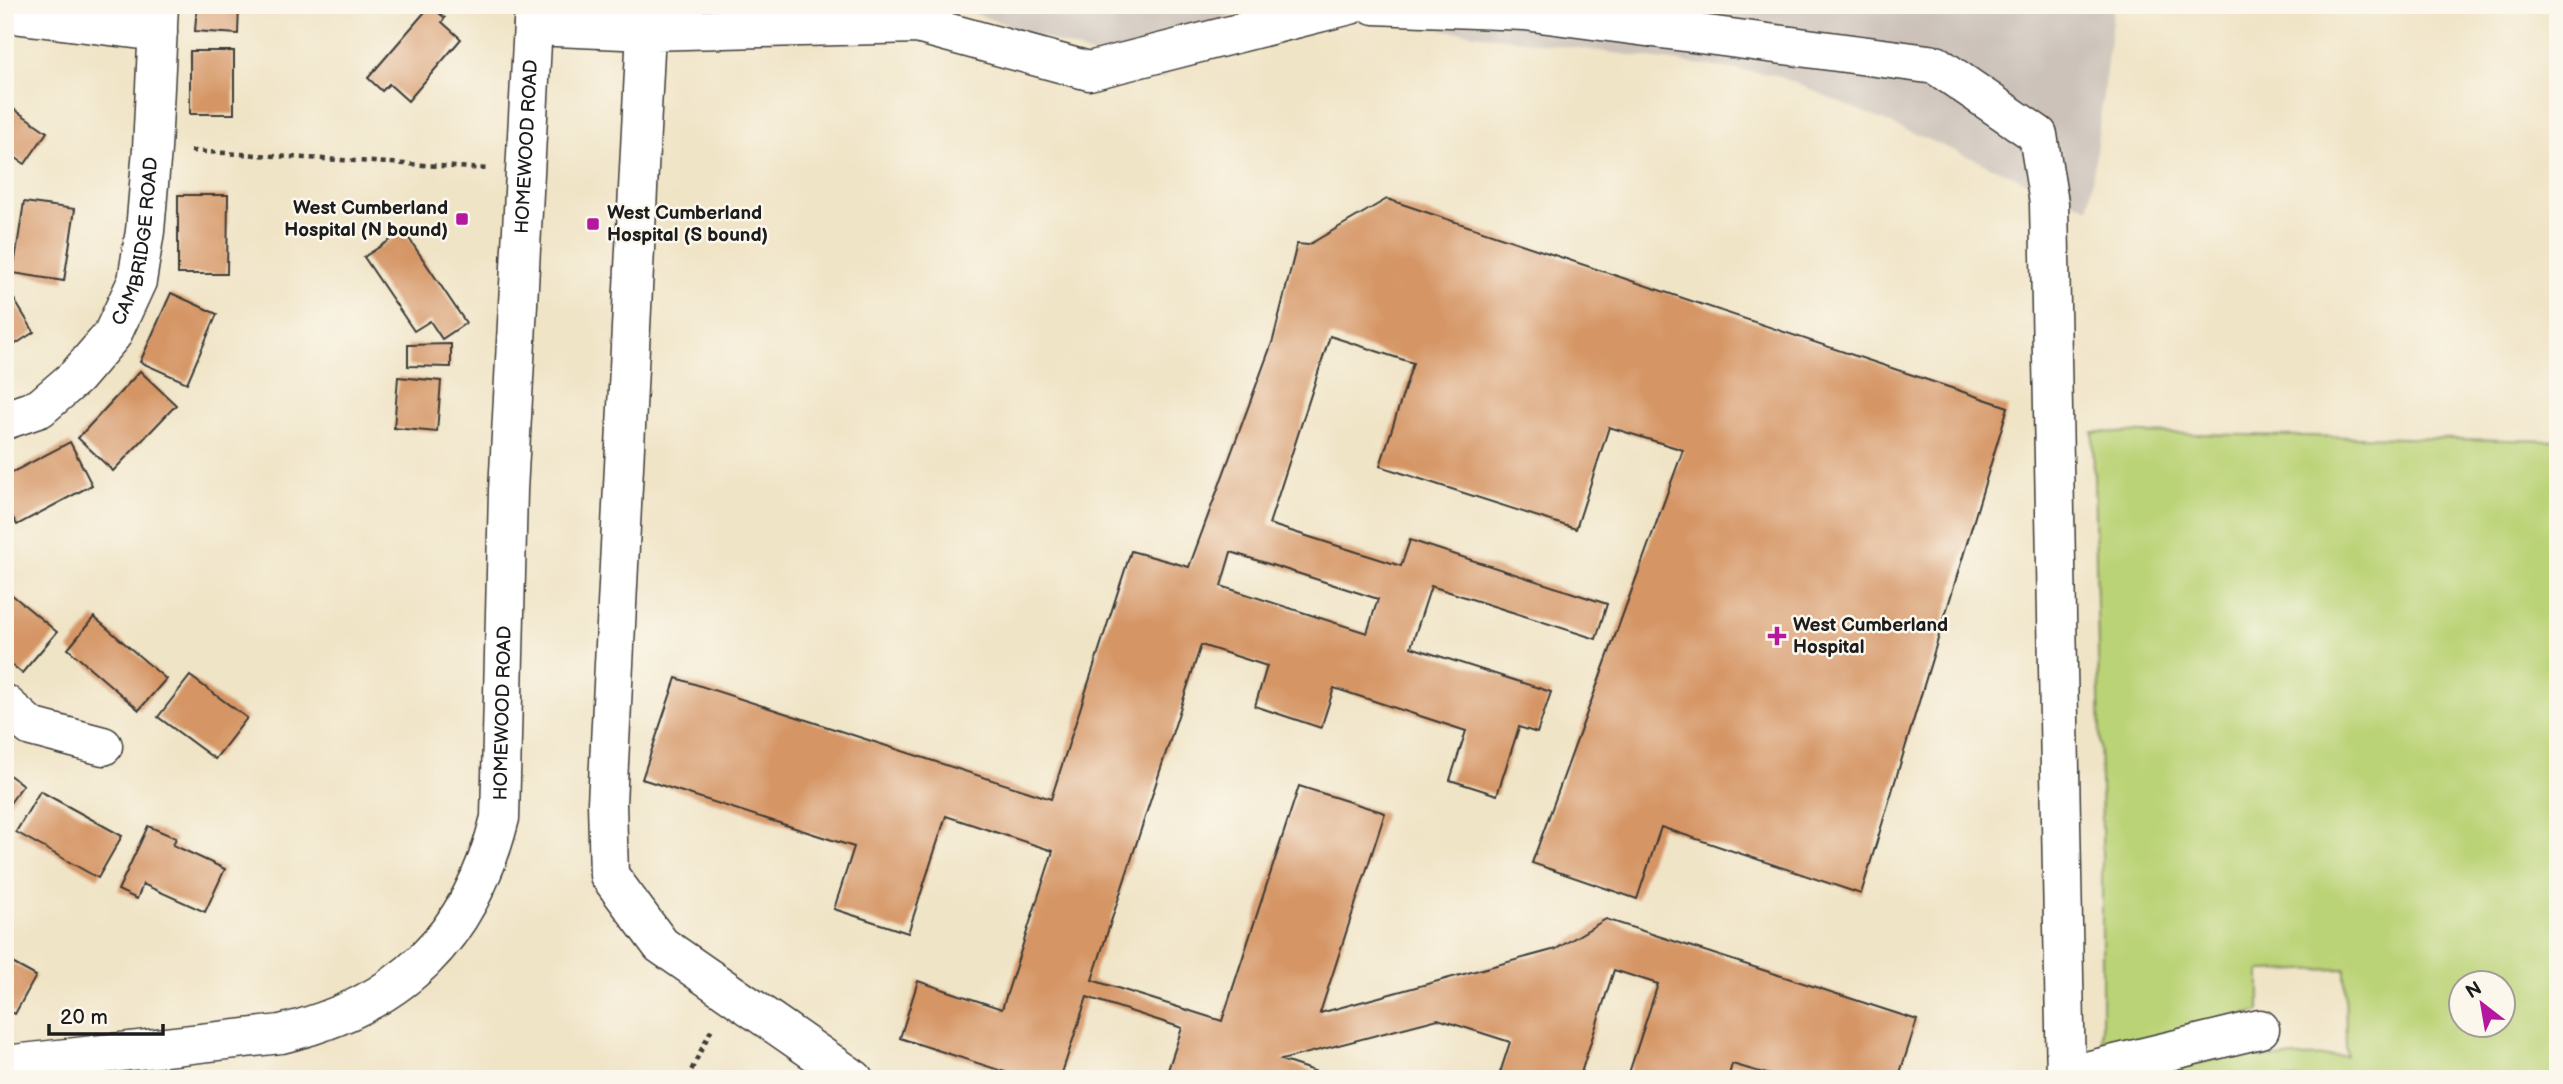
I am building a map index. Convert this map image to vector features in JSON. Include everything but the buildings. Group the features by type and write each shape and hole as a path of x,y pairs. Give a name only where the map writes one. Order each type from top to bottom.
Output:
{"street":[{"path":"534,15 646,31 917,24 1089,71 1350,5"},
{"path":"1374,5 1525,11 1936,65 2039,135 2049,203 2066,1077 2260,1029"},
{"path":"5,13 158,19"},
{"name":"HOMEWOOD ROAD","path":"5,1065 281,1034 316,1025 350,1012 382,995 411,973 437,948 465,908 491,853 500,818 508,491 534,15"},
{"name":"CAMBRIDGE ROAD","path":"5,420 40,408 76,377 112,335 137,281 145,231 152,149 158,19"},
{"path":"646,31 607,803 610,875 661,945 854,1079"},
{"path":"5,704 31,727 103,746"}],"path":[{"path":"152,149 525,171"},
{"path":"687,1079 729,992"}],"shaded area":[{"path":"950,5 1241,5 1162,79"},
{"path":"1261,5 2114,5 2089,208 1776,75"}],"green space":[{"path":"2093,432 2558,441 2558,1079 2137,1079 2260,1048 2261,1058 2346,1056 2345,969 2260,971 2260,1011 2102,1050 2102,829"}],"place":[{"name":"West Cumberland Hospital (N bound)","path":"462,219"},
{"name":"West Cumberland Hospital (S bound)","path":"593,224"},
{"name":"West Cumberland Hospital","path":"1777,636"}]}
